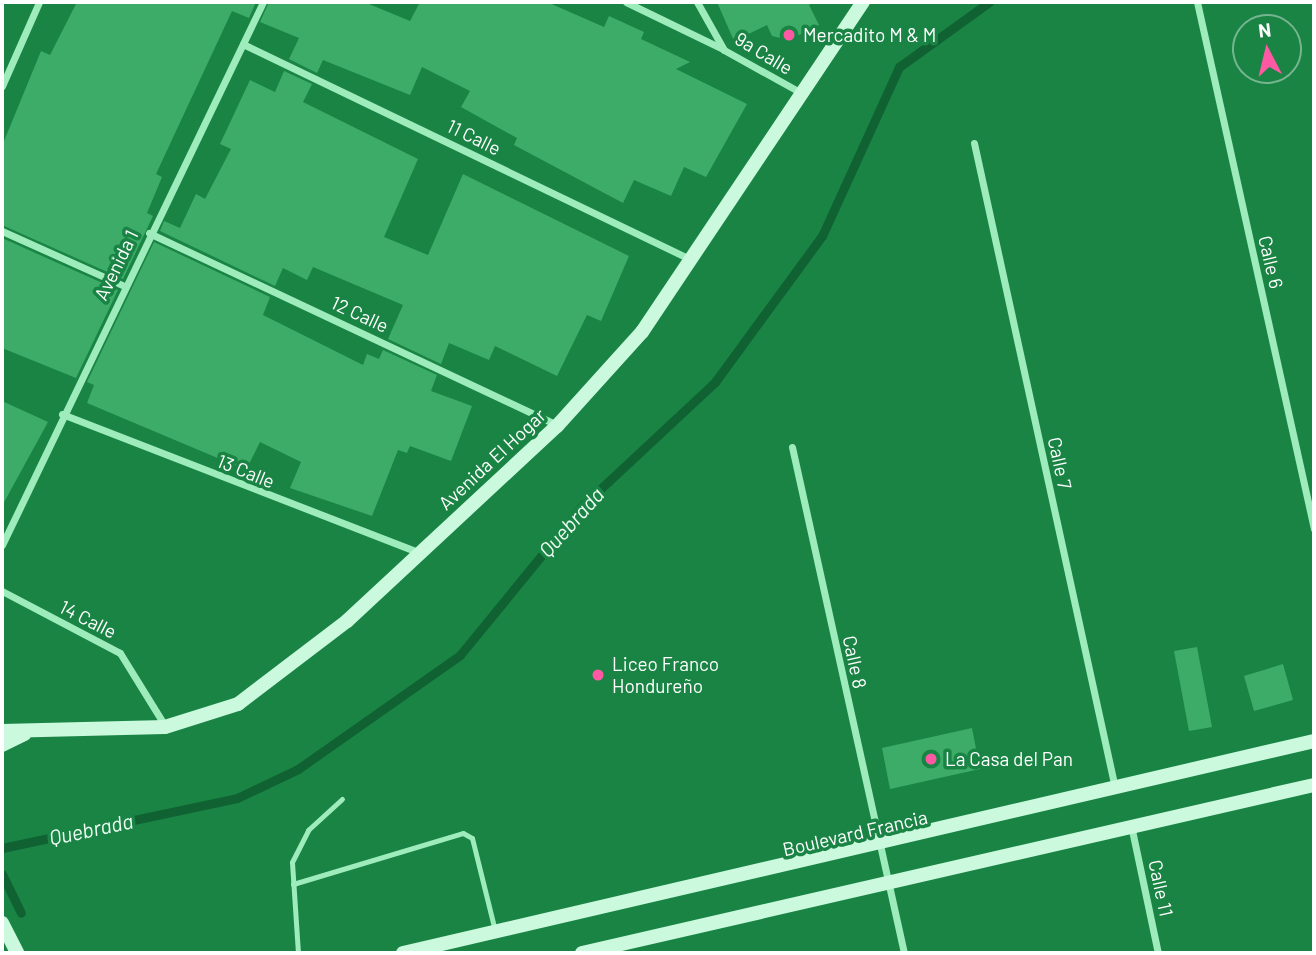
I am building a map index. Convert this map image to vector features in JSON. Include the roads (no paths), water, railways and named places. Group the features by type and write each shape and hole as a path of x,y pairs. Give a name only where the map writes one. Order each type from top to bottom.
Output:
{"street":[{"path":"2,86 39,2"},
{"name":"Avenida 1","path":"2,545 122,285 263,2"},
{"path":"626,2 724,50"},
{"name":"9a Calle","path":"697,2 724,50 797,91"},
{"name":"Avenida El Hogar","path":"2,731 165,727 238,704 280,677 421,553 557,426 642,332 797,91 863,2"},
{"name":"Calle 6","path":"1197,2 1314,528"},
{"name":"11 Calle","path":"243,44 690,260"},
{"name":"Calle 7","path":"974,143 1115,791"},
{"path":"2,231 122,285"},
{"name":"12 Calle","path":"149,233 557,426"},
{"name":"13 Calle","path":"62,414 421,553"},
{"name":"Calle 8","path":"792,447 904,953"},
{"name":"14 Calle","path":"2,591 120,653 145,683 165,727"},
{"path":"2,745 47,730"},
{"name":"Boulevard Francia","path":"403,953 880,847 1314,741"},
{"path":"582,953 1132,830 1314,785"},
{"name":"Calle 11","path":"1132,830 1158,953"},
{"path":"2,923 17,953"}],"lane":[{"path":"298,953 293,884 298,846 342,799"},
{"path":"293,884 463,833 472,838 495,934"}],"waterway":[{"name":"Quebrada","path":"2,848 237,798 298,769 460,655 581,507 715,382 822,236 899,67 989,2"},
{"path":"2,874 21,913"}],"place":[{"name":"Mercadito M & M","path":"789,35"},
{"name":"Liceo Franco Hondureño","path":"598,675"},
{"name":"La Casa del Pan","path":"931,759"}]}
